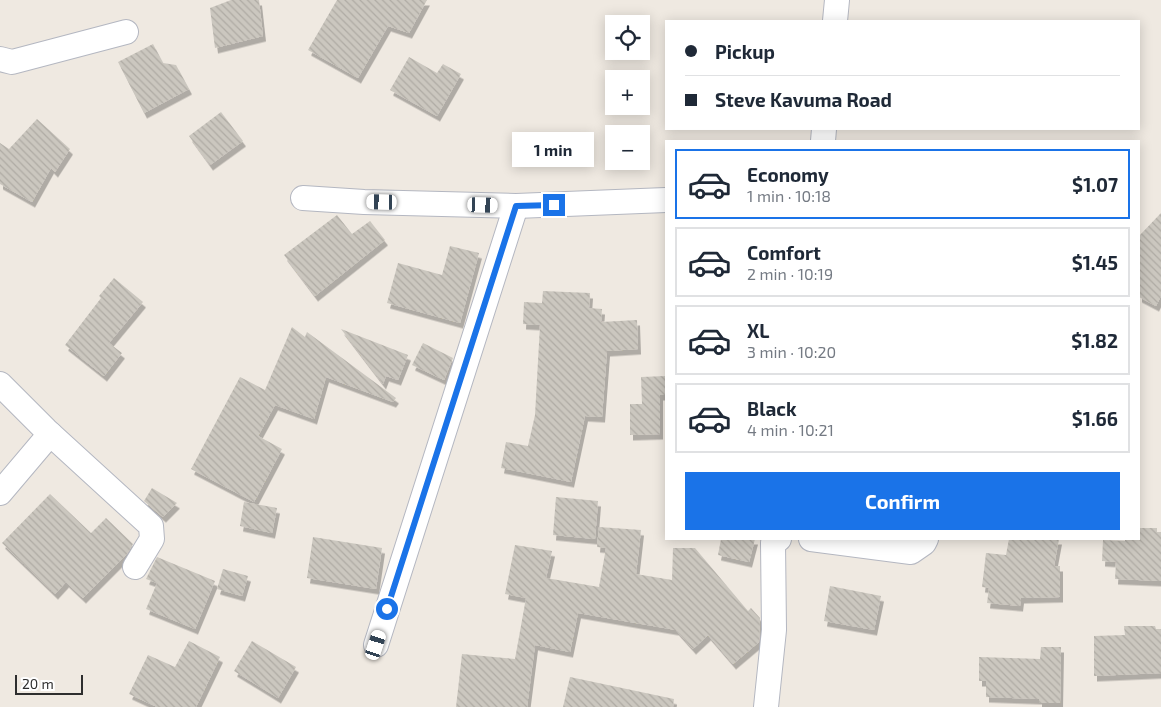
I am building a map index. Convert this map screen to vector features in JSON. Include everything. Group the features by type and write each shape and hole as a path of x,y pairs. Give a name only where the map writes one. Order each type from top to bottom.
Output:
{"street":[{"path":"834,20 837,0"},
{"path":"0,59 12,62 126,32"},
{"path":"303,198 364,202 516,206 665,200"},
{"path":"376,645 516,206"},
{"path":"0,384 50,434 150,526 152,539 135,567"},
{"path":"0,493 50,434"},
{"path":"766,707 774,630 773,543 778,540"},
{"path":"819,540 911,552 926,540"}],"building":[{"path":"231,0 259,0 263,36 215,48 210,8"},
{"path":"337,0 427,0 409,33 388,26 358,78 308,50"},
{"path":"153,44 163,63 176,65 189,89 144,113 118,62"},
{"path":"409,57 437,73 443,64 461,74 437,116 390,90"},
{"path":"221,112 243,141 210,165 189,136"},
{"path":"37,119 70,149 55,172 51,168 32,202 0,184 0,143 9,149"},
{"path":"1161,213 1161,296 1156,306 1140,298 1140,235"},
{"path":"337,215 352,234 370,221 385,240 315,296 284,255"},
{"path":"450,246 479,253 460,323 387,303 398,263 442,275"},
{"path":"114,278 143,302 109,343 122,353 104,376 65,345"},
{"path":"543,291 590,293 589,308 602,309 601,322 637,320 638,349 607,351 602,417 585,416 571,482 501,468 506,442 528,446 535,415 540,325 523,324 524,302 542,303"},
{"path":"292,327 305,337 307,332 396,398 393,402 326,377 314,419 275,405 258,436 282,449 254,502 191,469 240,377 265,390"},
{"path":"341,329 408,355 398,380 386,376 383,384"},
{"path":"423,343 453,358 444,380 412,365"},
{"path":"665,376 665,395 660,395 660,434 630,435 630,404 642,404 641,377"},
{"path":"152,488 177,503 163,517 144,501"},
{"path":"50,494 91,533 106,518 133,544 127,554 83,598 66,582 55,594 2,543"},
{"path":"556,497 598,501 595,539 553,535"},
{"path":"244,502 277,508 272,533 240,526"},
{"path":"599,527 641,530 636,574 672,580 673,548 695,548 748,611 751,608 760,618 759,642 733,664 708,635 693,649 676,630 578,613 570,652 535,645 527,707 456,707 462,654 515,659 526,598 505,594 515,545 552,551 546,578 599,587 606,548 597,547"},
{"path":"1140,528 1157,528 1157,532 1161,532 1161,581 1115,579 1116,562 1102,561 1103,540 1140,540"},
{"path":"313,537 382,548 376,589 307,578"},
{"path":"721,540 755,540 749,562 718,555"},
{"path":"1009,540 1059,540 1054,566 1060,566 1060,597 1021,598 1020,606 987,603 989,588 982,587 986,553 1006,555"},
{"path":"157,557 215,581 195,629 146,609 157,583 146,579"},
{"path":"223,569 248,576 242,596 217,589"},
{"path":"830,586 881,596 874,630 824,621"},
{"path":"1124,626 1155,626 1156,629 1161,629 1161,673 1094,676 1094,636 1125,635"},
{"path":"189,641 220,657 196,707 157,707 129,694 148,655 175,667"},
{"path":"252,641 296,667 278,698 234,671"},
{"path":"1041,647 1061,647 1060,703 1039,703 1039,699 986,697 986,681 979,681 979,657 1040,659"},
{"path":"570,677 674,699 673,707 563,707"}],"route":[{"path":"387,609 516,206 554,205"}]}
